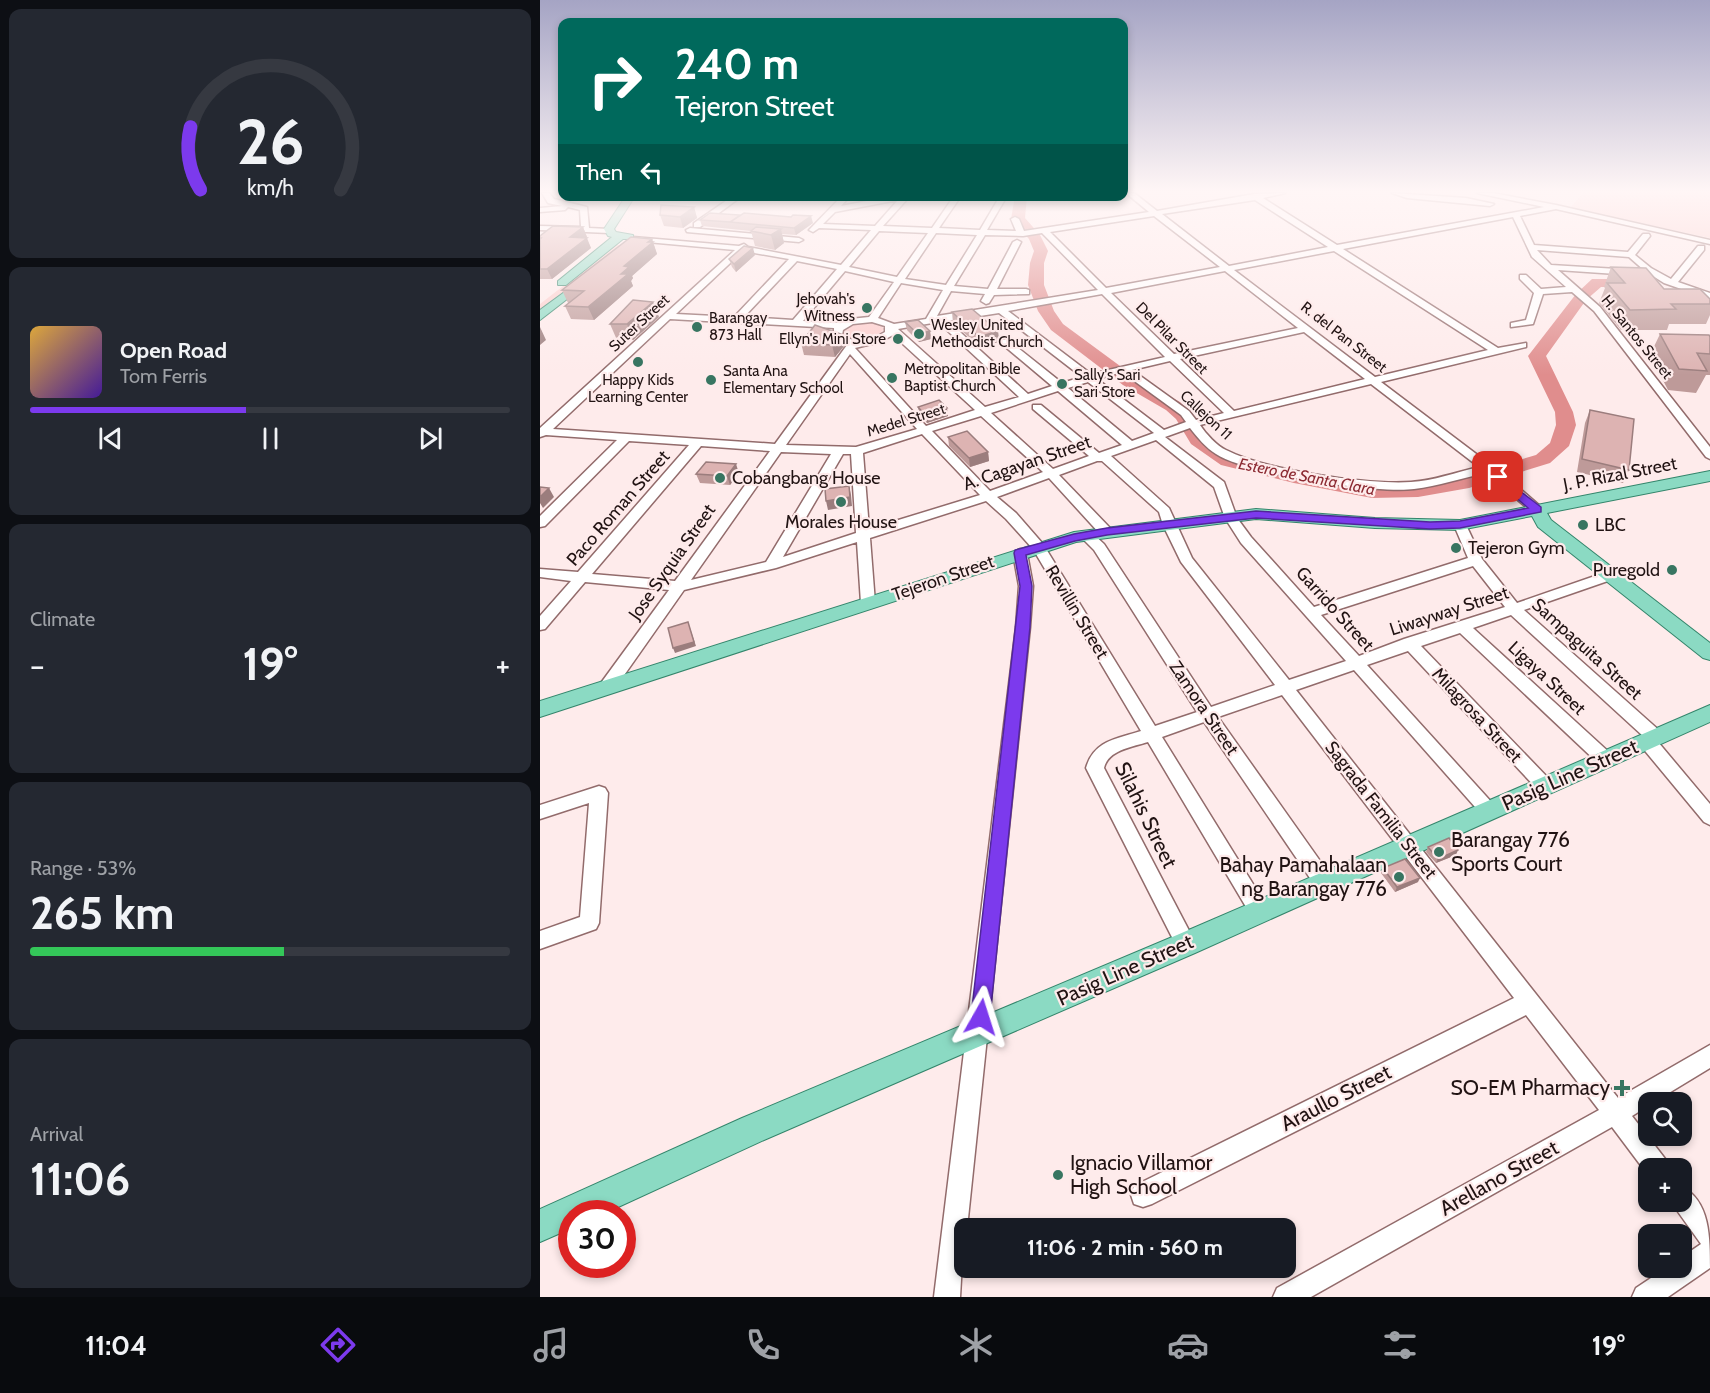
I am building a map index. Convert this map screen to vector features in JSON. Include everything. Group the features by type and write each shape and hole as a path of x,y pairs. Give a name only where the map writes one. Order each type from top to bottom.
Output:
{"main road":[{"path":"540,300 598,254"},
{"path":"540,316 618,254"},
{"name":"J. P. Rizal Street","path":"1537,510 1710,476"},
{"path":"1537,510 1544,523 1710,638"},
{"name":"Tejeron Street","path":"540,709 1038,547 1086,535 1256,514 1460,525 1537,510"},
{"path":"1618,573 1710,653"},
{"name":"Pasig Line Street","path":"540,1226 753,1130 1186,944 1710,713"}],"street":[{"name":"Suter Street","path":"541,432 670,316 735,254"},
{"path":"778,254 947,290 989,293 1026,292"},
{"path":"796,323 854,254"},
{"path":"872,319 919,254"},
{"path":"935,319 947,290 969,254"},
{"path":"982,312 989,293 1013,254"},
{"name":"Del Pilar Street","path":"1067,254 1230,413"},
{"name":"R. del Pan Street","path":"1208,254 1537,510"},
{"path":"891,327 1047,302 1313,254"},
{"path":"1345,254 1496,351"},
{"name":"H. Santos Street","path":"1534,254 1580,294 1629,350 1710,455"},
{"path":"1610,254 1631,255 1653,273 1710,296"},
{"path":"1673,283 1701,254"},
{"path":"736,320 795,258"},
{"path":"1547,267 1653,273"},
{"path":"1523,276 1539,292 1580,294"},
{"path":"1514,325 1530,322 1539,292"},
{"name":"Garrido Street","path":"1000,309 1091,377 1220,485 1231,518 1246,540 1489,810"},
{"path":"670,316 842,326 857,320 885,321 1052,474 1107,532"},
{"path":"935,319 1025,397"},
{"name":"Revillin Street","path":"842,326 836,333 837,336 851,346 925,431 988,496 1011,516 1038,547 1259,910"},
{"path":"851,346 880,339 889,334 891,327"},
{"name":"Medel Street","path":"541,432 838,452 856,451 1119,369 1306,329"},
{"path":"1005,342 1131,446"},
{"name":"A. Cagayan Street","path":"540,573 679,586 771,565 988,496 1188,425 1230,413 1374,382 1523,345"},
{"name":"Jose Syquia Street","path":"606,687 851,346"},
{"name":"Callejon 11","path":"1119,369 1185,413 1188,425 1220,452 1242,461 1283,472 1379,486 1413,486 1491,472"},
{"name":"Sagrada Familia Street","path":"1037,407 1165,511 1169,525 1186,559 1650,1158"},
{"path":"540,523 626,437"},
{"name":"Paco Roman Street","path":"540,626 699,441"},
{"path":"856,451 868,603"},
{"path":"771,565 838,452"},
{"name":"Sampaguita Street","path":"1460,525 1476,560 1515,610 1651,739 1710,817"},
{"name":"Zamora Street","path":"1086,535 1099,547 1208,715 1323,882"},
{"path":"948,1297 1024,616 1026,586 1020,553"},
{"path":"1311,613 1476,560"},
{"name":"Liwayway Street","path":"1151,734 1409,643 1515,610 1618,573"},
{"name":"Ligaya Street","path":"1462,626 1605,759"},
{"name":"Milagrosa Street","path":"1409,643 1545,786"},
{"name":"Silahis Street","path":"1151,734 1108,749 1098,757 1095,768 1186,944"},
{"path":"540,812 599,793 589,923 540,940"},
{"name":"Araullo Street","path":"1143,1195 1529,1002"},
{"name":"Arellano Street","path":"1286,1297 1615,1113 1710,1056"},
{"path":"1692,1212 1710,1236"},
{"path":"1645,1297 1710,1253"}],"shaded area":[{"path":"605,254 613,254 540,314 540,304"},
{"path":"873,321 879,323 884,329 875,336 857,340 841,334 842,330 851,324"}],"building":[{"path":"540,254 567,254 547,269 540,269"},
{"path":"609,254 639,254 624,266 629,267 621,274 628,274 588,307 565,306 584,291 562,290"},
{"path":"735,254 746,254 734,264 729,259"},
{"path":"1611,267 1646,268 1664,289 1700,289 1710,299 1710,304 1671,304 1676,309 1630,310 1607,283 1625,283"},
{"path":"633,300 653,302 627,324 610,324"},
{"path":"972,309 998,331 979,337 952,312"},
{"path":"918,320 930,331 918,334 905,322"},
{"path":"815,325 841,334 832,345 801,343"},
{"path":"1660,334 1709,335 1710,354 1697,353 1707,371 1679,369"},
{"path":"939,400 947,408 925,415 918,407"},
{"path":"1590,410 1634,419 1629,470 1582,459"},
{"path":"967,431 988,452 969,458 948,437"},
{"path":"706,462 736,464 727,476 696,474"},
{"path":"849,486 850,497 826,501 825,489"},
{"path":"540,487 549,488 540,497"},
{"path":"688,622 694,642 673,648 668,628"},
{"path":"1449,838 1458,850 1438,859 1428,847"},
{"name":"Bahay Pamahalaan ng Barangay 776","path":"1405,859 1420,878 1397,887 1383,868"}],"waterway":[{"name":"Estero de Santa Clara","path":"1040,254 1037,263 1036,285 1046,311 1057,327 1129,381 1173,406 1183,416 1198,440 1228,461 1372,492 1418,491 1462,484 1543,459 1559,446 1566,425 1564,412 1537,356 1581,297 1597,282 1634,283 1639,286"}],"place":[{"name":"Jehovah's Witness","path":"867,308"},
{"name":"Barangay 873 Hall","path":"697,327"},
{"name":"Wesley United Methodist Church","path":"919,334"},
{"name":"Ellyn's Mini Store","path":"898,339"},
{"name":"Happy Kids Learning Center","path":"638,362"},
{"name":"Metropolitan Bible Baptist Church","path":"892,378"},
{"name":"Santa Ana Elementary School","path":"711,380"},
{"name":"Sally's Sari Sari Store","path":"1062,384"},
{"name":"Cobangbang House","path":"720,478"},
{"name":"Morales House","path":"841,502"},
{"name":"LBC","path":"1583,525"},
{"name":"Tejeron Gym","path":"1456,548"},
{"name":"Puregold","path":"1672,570"},
{"name":"Barangay 776 Sports Court","path":"1439,852"},
{"name":"Bahay Pamahalaan ng Barangay 776","path":"1399,877"},
{"name":"SO-EM Pharmacy","path":"1622,1088"},
{"name":"Ignacio Villamor High School","path":"1058,1175"}],"route":[{"path":"981,1017 1023,627 1026,586 1020,553 1074,537 1256,514 1460,525 1537,510 1498,477"}]}
